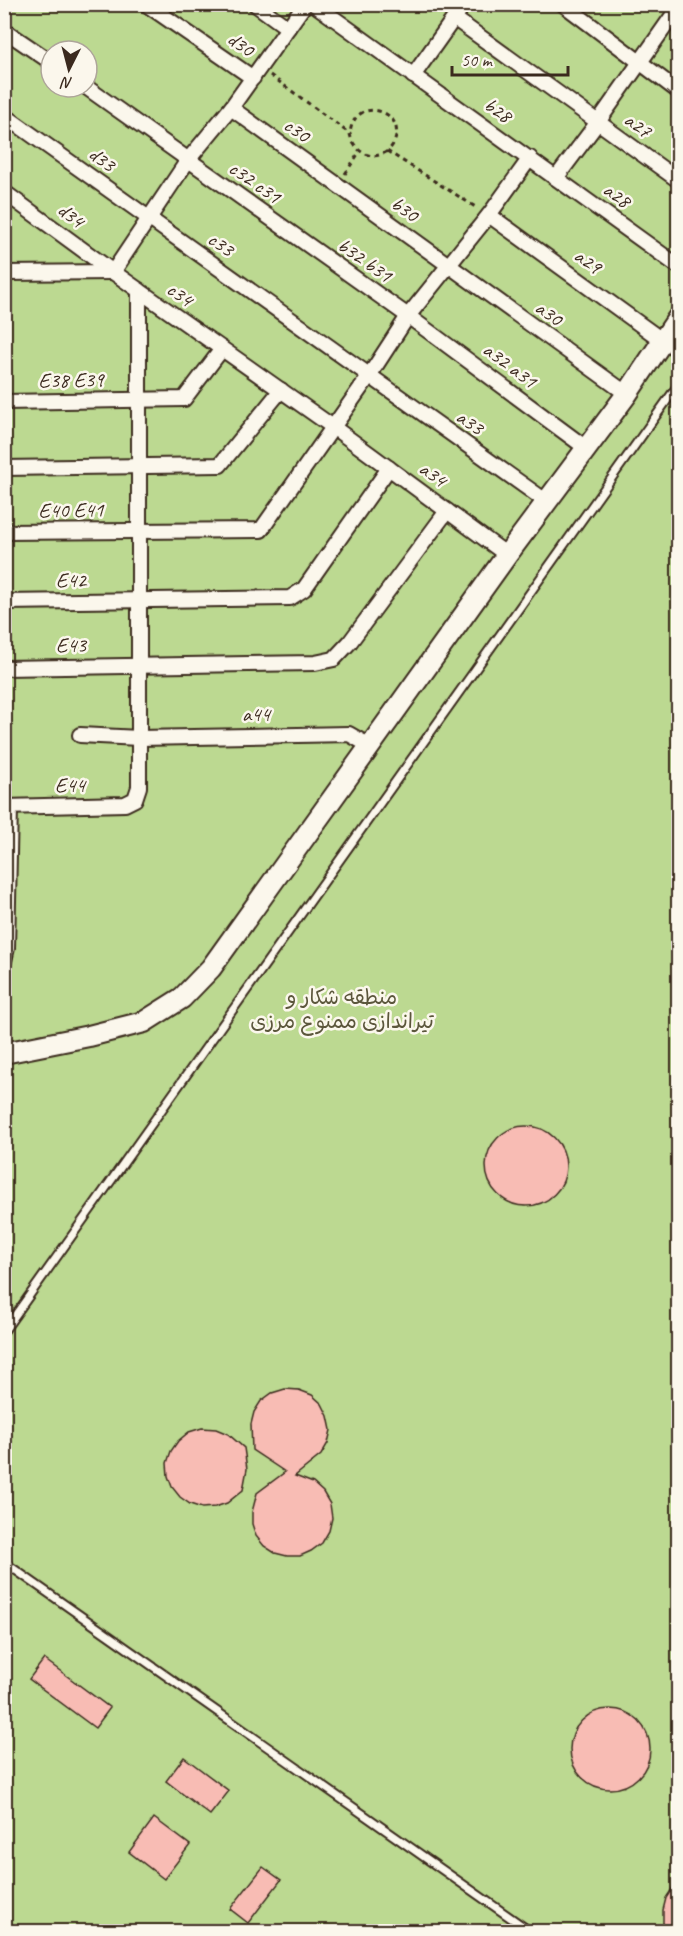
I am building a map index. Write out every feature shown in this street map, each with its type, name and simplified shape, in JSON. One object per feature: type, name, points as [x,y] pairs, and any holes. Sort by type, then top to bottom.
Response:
[{"type":"main road","points":[[4,1053],[144,1022],[182,998],[211,968],[507,555],[627,394],[678,318]]},
{"type":"street","name":"d30","points":[[146,4],[256,73]]},
{"type":"street","points":[[255,4],[288,28]]},
{"type":"street","points":[[4,273],[113,272],[188,160],[231,108],[305,4]]},
{"type":"street","name":"b28","points":[[314,4],[530,158]]},
{"type":"street","points":[[413,76],[464,4]]},
{"type":"street","points":[[563,4],[678,91]]},
{"type":"street","points":[[556,178],[641,63],[678,8]]},
{"type":"street","name":"a27","points":[[454,18],[678,180]]},
{"type":"street","points":[[4,30],[39,54]]},
{"type":"street","name":"c32 c31","points":[[99,96],[298,238]]},
{"type":"street","name":"c30","points":[[231,108],[338,186]]},
{"type":"street","name":"d33","points":[[4,115],[148,218]]},
{"type":"street","points":[[333,427],[408,316],[489,215],[530,158]]},
{"type":"street","name":"a28","points":[[530,158],[678,266]]},
{"type":"street","name":"b30","points":[[338,186],[447,266]]},
{"type":"street","name":"d34","points":[[4,192],[113,272]]},
{"type":"street","name":"a29","points":[[489,215],[663,341]]},
{"type":"street","name":"c33","points":[[148,218],[369,376]]},
{"type":"street","name":"b32 b31","points":[[298,238],[408,316]]},
{"type":"street","name":"a30","points":[[447,266],[627,394]]},
{"type":"street","name":"c34","points":[[113,272],[281,390]]},
{"type":"street","points":[[139,290],[139,738]]},
{"type":"street","name":"a32 a31","points":[[408,316],[586,448]]},
{"type":"street","name":"E38 E39","points":[[4,402],[184,399],[222,349]]},
{"type":"street","name":"a33","points":[[369,376],[547,502]]},
{"type":"street","points":[[4,468],[220,465],[281,390]]},
{"type":"street","name":"a34","points":[[281,390],[507,555]]},
{"type":"street","name":"E40 E41","points":[[4,532],[261,530],[333,427]]},
{"type":"street","name":"E42","points":[[4,602],[290,598],[304,589],[388,468]]},
{"type":"street","name":"E43","points":[[4,668],[139,664],[315,663],[334,659],[350,642],[447,511]]},
{"type":"street","name":"a44","points":[[80,735],[139,738],[349,734],[370,746]]},
{"type":"street","name":"E44","points":[[7,807],[124,804],[135,800],[139,787],[139,738]]},
{"type":"street","points":[[5,952],[7,807]]},
{"type":"lane","points":[[4,1331],[678,385]]},
{"type":"lane","points":[[4,1562],[531,1932]]},
{"type":"path","points":[[256,73],[350,134]]},
{"type":"path","points":[[375,110],[389,116],[396,130],[396,138],[387,151],[371,156],[360,151],[352,141],[351,126],[360,114],[375,110]]},
{"type":"path","points":[[338,186],[360,151]]},
{"type":"path","points":[[387,151],[489,215]]},
{"type":"green space","name":"منطقه شکار و تیراندازی ممنوع مرزی","points":[[5,5],[678,5],[678,1931],[5,1931]]},
{"type":"building","points":[[526,1126],[541,1129],[554,1138],[563,1151],[566,1166],[563,1181],[554,1194],[541,1203],[526,1206],[511,1203],[498,1194],[489,1181],[486,1166],[489,1151],[498,1138],[511,1129]]},
{"type":"building","points":[[285,1389],[299,1390],[312,1395],[322,1404],[331,1430],[328,1443],[321,1455],[295,1476],[313,1483],[323,1492],[330,1504],[332,1518],[329,1531],[322,1543],[300,1556],[275,1553],[264,1546],[256,1536],[252,1524],[252,1512],[257,1493],[285,1472],[252,1450],[251,1424],[254,1412],[261,1401],[272,1393]]},
{"type":"building","points":[[202,1428],[216,1429],[228,1434],[244,1448],[247,1469],[243,1490],[227,1503],[215,1507],[202,1508],[190,1504],[172,1487],[168,1476],[167,1463],[178,1441],[189,1432]]},
{"type":"building","points":[[44,1659],[110,1708],[95,1728],[29,1679]]},
{"type":"building","points":[[610,1709],[625,1712],[638,1721],[647,1734],[650,1749],[647,1764],[638,1777],[625,1786],[610,1789],[595,1786],[582,1777],[573,1764],[570,1749],[573,1734],[582,1721],[595,1712]]},
{"type":"building","points":[[184,1757],[229,1791],[210,1815],[166,1781]]},
{"type":"building","points":[[154,1818],[190,1845],[164,1879],[129,1852]]},
{"type":"building","points":[[263,1867],[281,1880],[248,1923],[230,1909]]},
{"type":"building","points":[[678,1880],[678,1932],[666,1932],[663,1910],[666,1898]]}]
